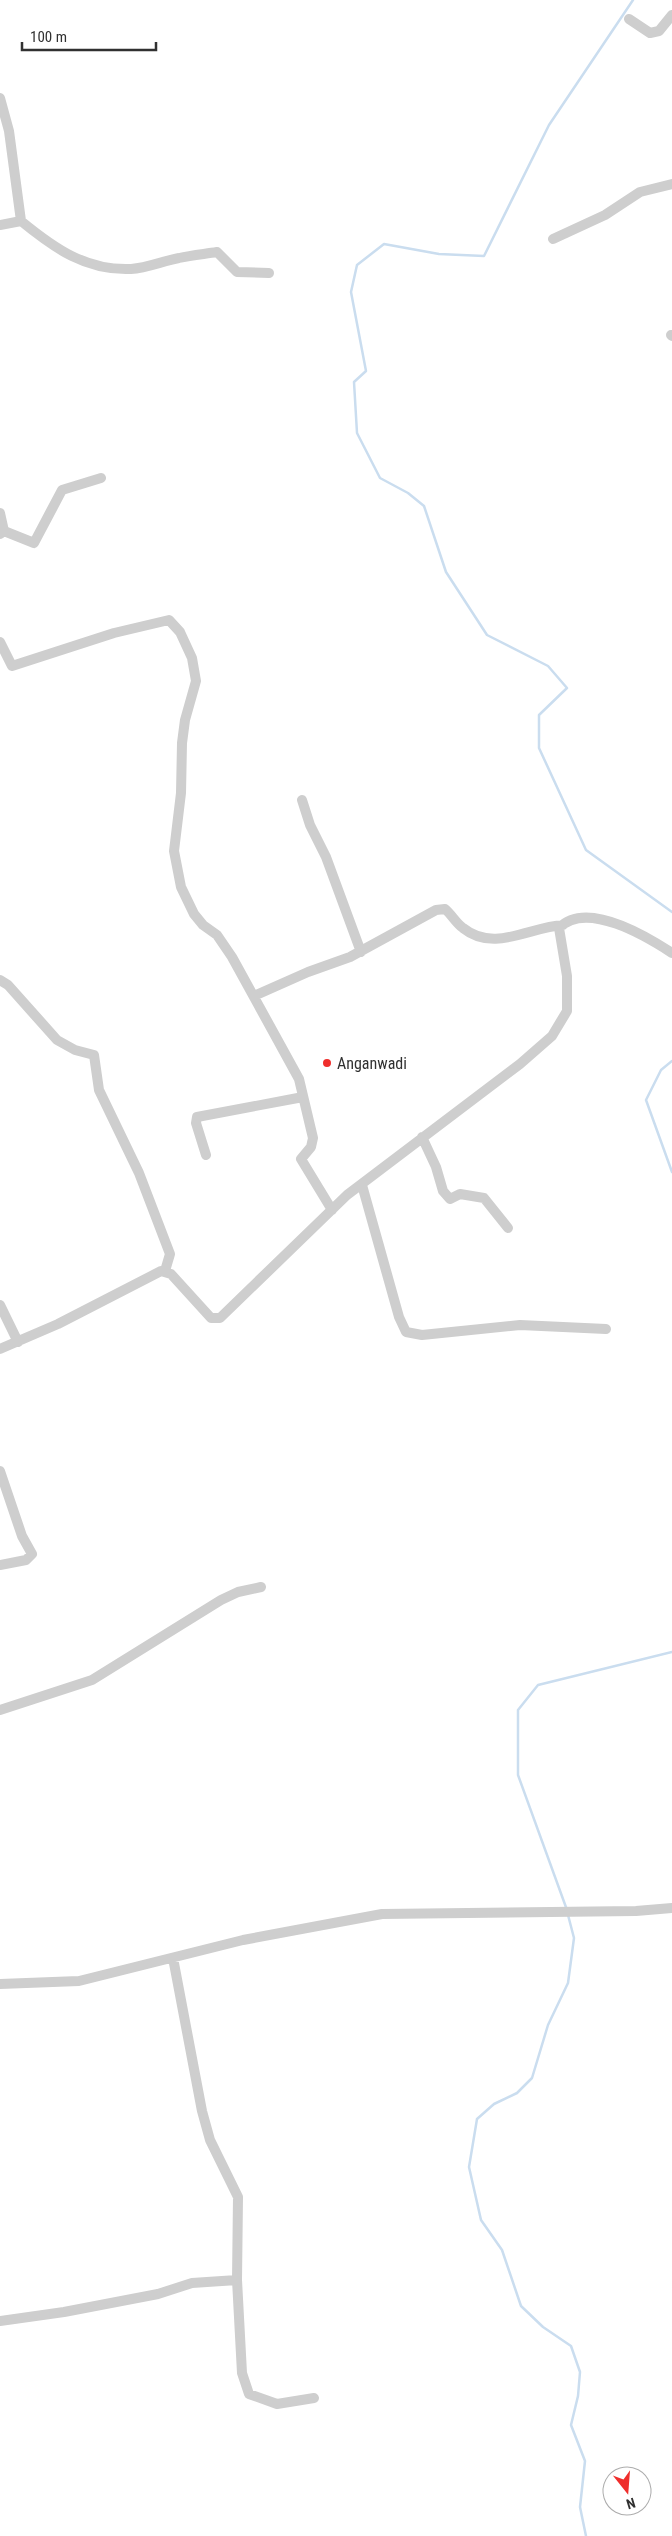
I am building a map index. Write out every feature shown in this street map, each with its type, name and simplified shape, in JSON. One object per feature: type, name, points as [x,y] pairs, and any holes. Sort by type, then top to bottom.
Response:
[{"type":"street","points":[[628,19],[650,33],[659,31],[672,15]]},
{"type":"street","points":[[0,98],[9,131],[21,221],[57,249],[79,261],[102,268],[132,269],[180,257],[217,252],[237,272],[269,273]]},
{"type":"street","points":[[554,239],[605,215],[640,192],[672,184]]},
{"type":"street","points":[[0,225],[21,221]]},
{"type":"street","points":[[0,513],[2,532],[34,543],[62,490],[101,478]]},
{"type":"street","points":[[0,642],[12,666],[114,633],[168,620],[180,632],[192,658],[196,681],[185,720],[182,743],[181,792],[174,851],[181,888],[194,914],[203,925],[217,935],[254,996],[299,1079],[313,1138],[311,1147],[301,1159],[332,1210]]},
{"type":"street","points":[[302,800],[310,825],[326,857],[361,952]]},
{"type":"street","points":[[254,996],[361,952],[436,910],[445,909],[462,928],[489,940],[563,925]]},
{"type":"street","points":[[0,1350],[159,1271],[171,1274],[211,1318],[220,1318],[332,1210],[422,1137],[520,1064],[552,1036],[567,1011],[567,976],[560,942],[560,928],[563,925],[573,918],[593,918],[644,934],[672,953]]},
{"type":"street","points":[[0,980],[8,985],[57,1040],[75,1050],[94,1055],[99,1090],[139,1173],[170,1254],[165,1271]]},
{"type":"street","points":[[206,1155],[196,1124],[197,1117],[303,1097]]},
{"type":"street","points":[[422,1137],[436,1167],[443,1192],[450,1199],[460,1194],[484,1198],[508,1228]]},
{"type":"street","points":[[362,1185],[399,1316],[406,1332],[422,1335],[520,1325],[606,1329]]},
{"type":"street","points":[[0,1305],[18,1342]]},
{"type":"street","points":[[0,1471],[22,1536],[32,1554],[26,1560],[0,1565]]},
{"type":"street","points":[[0,1710],[92,1680],[125,1662],[221,1600],[238,1592],[261,1587]]},
{"type":"street","points":[[0,1984],[79,1981],[243,1940],[382,1914],[636,1911],[672,1908]]},
{"type":"street","points":[[173,1958],[202,2111],[210,2140],[238,2197],[237,2280],[242,2373],[249,2394],[277,2404],[314,2398]]},
{"type":"street","points":[[0,2321],[64,2312],[158,2294],[192,2284],[237,2280]]},
{"type":"waterway","points":[[633,0],[549,125],[484,256],[439,254],[384,244],[357,265],[351,292],[366,371],[354,382],[357,433],[380,478],[408,493],[424,506],[446,572],[487,635],[548,666],[567,688],[539,715],[539,748],[586,850],[672,912]]},
{"type":"waterway","points":[[672,1061],[661,1070],[646,1100],[672,1172]]},
{"type":"waterway","points":[[567,1910],[518,1775],[518,1710],[538,1685],[672,1652]]},
{"type":"waterway","points":[[568,1915],[574,1938],[568,1983],[548,2025],[532,2078],[517,2093],[494,2104],[477,2119],[469,2167],[481,2220],[502,2250],[521,2306],[543,2327],[571,2346],[580,2372],[578,2396],[571,2425],[585,2461],[580,2507],[586,2536]]},
{"type":"place","name":"Anganwadi","points":[[327,1063]]}]
